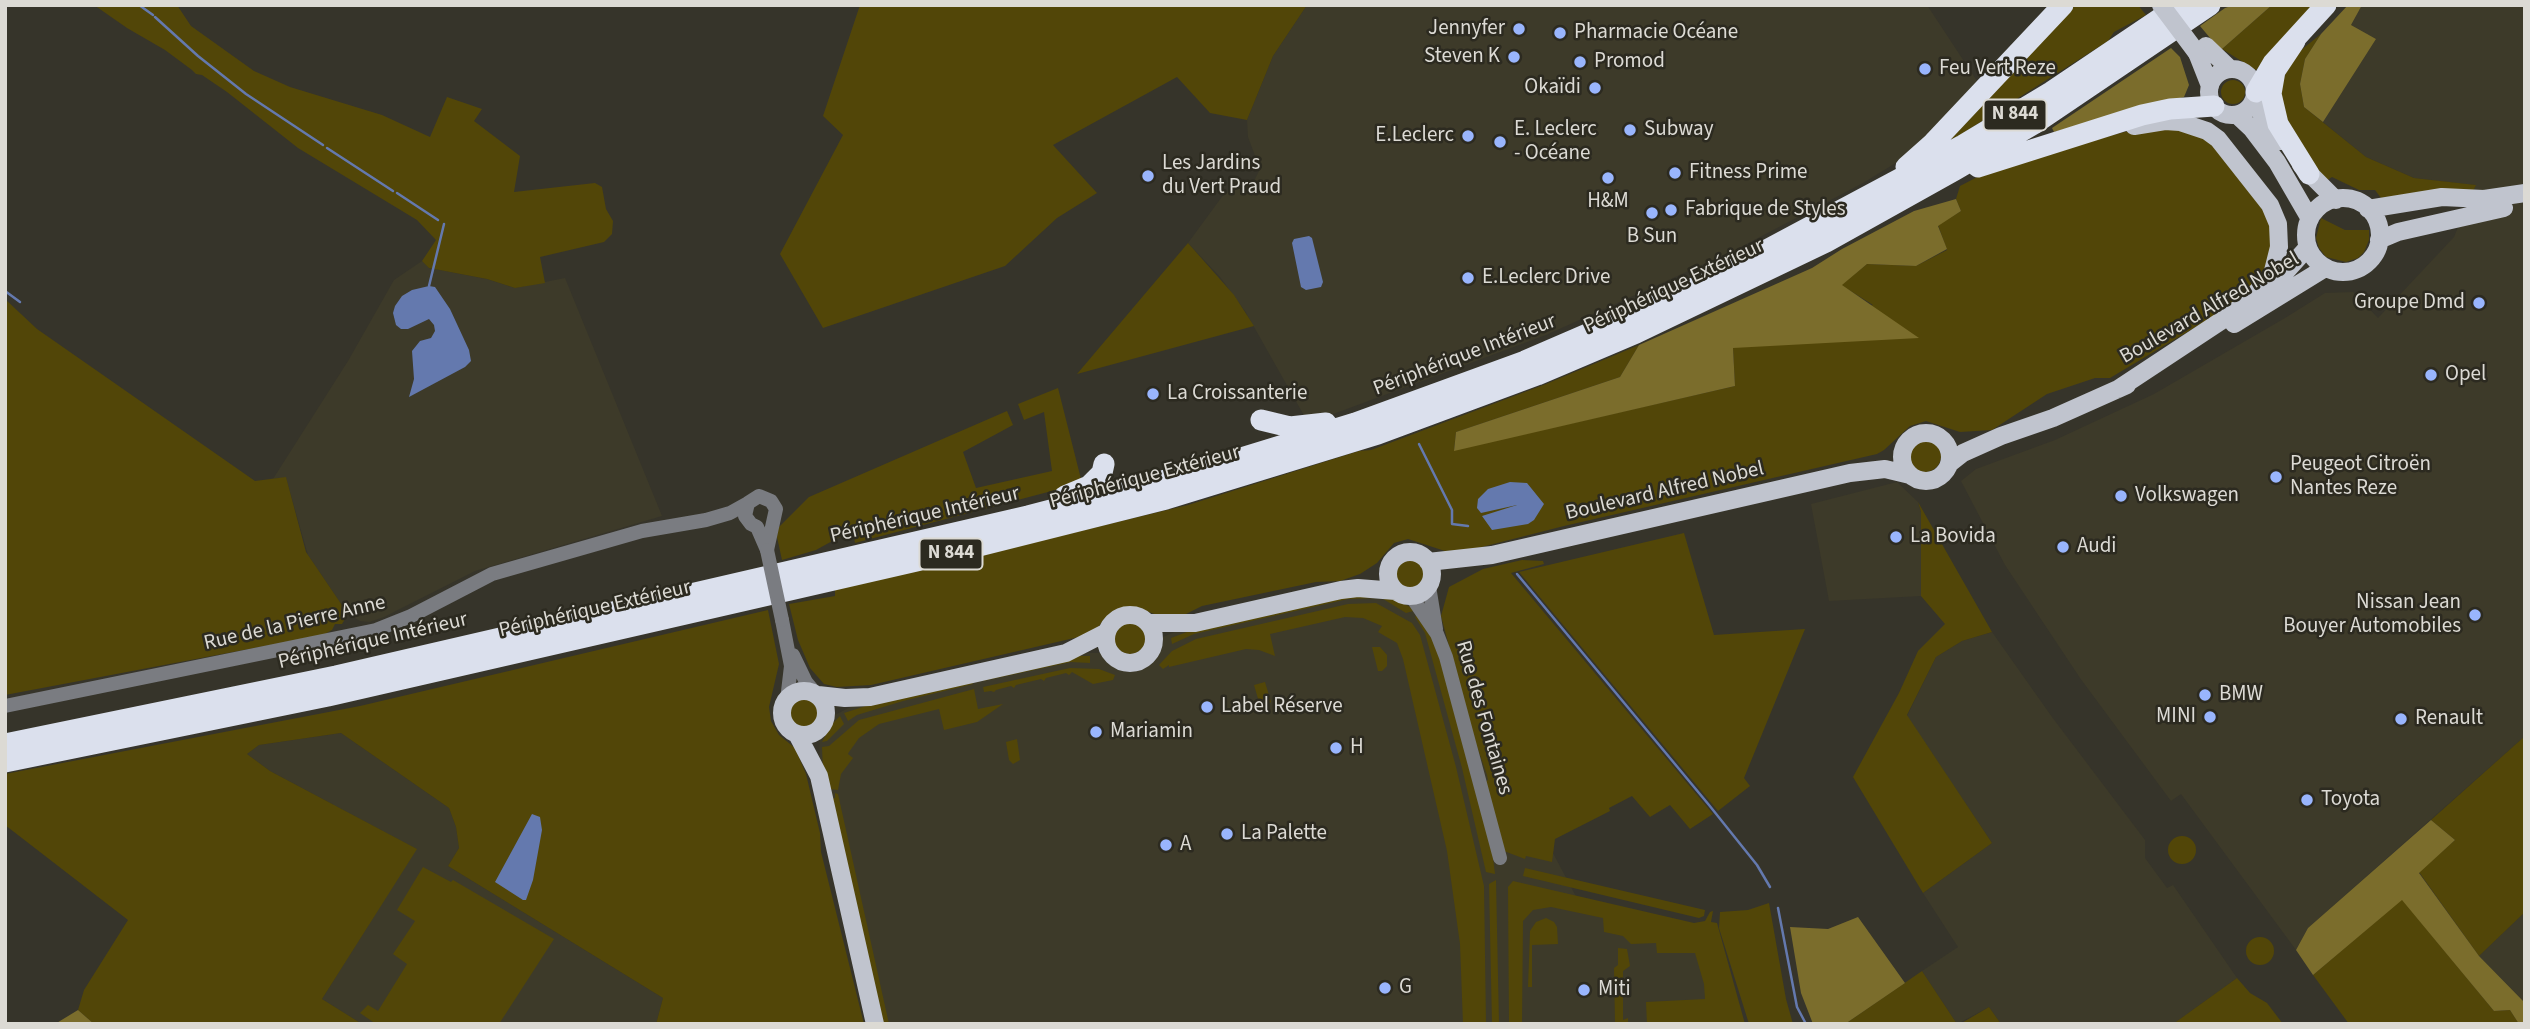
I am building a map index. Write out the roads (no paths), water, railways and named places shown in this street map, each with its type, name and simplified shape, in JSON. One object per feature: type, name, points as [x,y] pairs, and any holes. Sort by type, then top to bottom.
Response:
[{"type":"highway","points":[[1842,211],[1854,198],[1918,158],[2063,5]]},
{"type":"highway","name":"Périphérique Intérieur","points":[[5,744],[323,679],[1013,520],[1213,468],[1398,408],[1525,361],[1701,285],[1921,170],[2012,116],[2180,5]]},
{"type":"highway","name":"Périphérique Extérieur","points":[[5,762],[317,699],[893,567],[1078,522],[1237,479],[1414,421],[1537,375],[1636,333],[1826,242],[1955,170],[2077,96],[2210,5]]},
{"type":"highway","points":[[2254,97],[2273,63],[2326,5]]},
{"type":"highway","points":[[2295,41],[2275,71],[2272,107],[2278,124],[2309,174]]},
{"type":"highway","points":[[1955,170],[1968,171],[2021,152],[2152,113],[2181,108],[2212,96]]},
{"type":"highway","points":[[1261,420],[1290,427],[1318,425],[1382,405],[1398,408]]},
{"type":"highway","points":[[1013,520],[1040,505],[1089,486],[1102,473],[1104,464]]},
{"type":"main road","points":[[2161,5],[2202,50],[2230,69]]},
{"type":"main road","points":[[2174,5],[2202,50],[2212,96],[2225,114],[2237,115],[2248,110],[2254,97]]},
{"type":"main road","points":[[2212,96],[2217,75],[2230,69],[2248,75],[2252,80],[2254,97],[2266,122],[2309,174],[2336,200]]},
{"type":"main road","points":[[2237,115],[2252,129],[2277,162],[2310,219]]},
{"type":"main road","points":[[2087,134],[2165,121],[2192,125],[2207,131],[2229,152],[2263,195],[2278,224],[2279,247],[2276,262],[2272,275],[2263,287],[2234,313],[2118,389]]},
{"type":"main road","points":[[2368,209],[2442,197],[2484,199],[2525,193]]},
{"type":"main road","points":[[2336,200],[2353,200],[2368,209],[2376,221],[2379,240],[2374,255],[2361,267],[2343,272],[2325,268],[2312,255],[2306,234],[2310,219],[2322,205],[2336,200]]},
{"type":"main road","points":[[2379,240],[2398,232],[2457,220],[2483,211],[2525,204]]},
{"type":"main road","name":"Boulevard Alfred Nobel","points":[[2156,364],[2205,337],[2256,301],[2308,247]]},
{"type":"main road","name":"Boulevard Alfred Nobel","points":[[1949,464],[1963,453],[2053,418],[2180,358],[2325,268]]},
{"type":"main road","points":[[1850,473],[1904,448],[1908,442],[1922,434],[1936,435],[1945,443],[1950,457],[1949,464],[1935,479],[1922,480],[1910,475],[1903,463],[1904,448]]},
{"type":"main road","name":"Boulevard Alfred Nobel","points":[[1945,443],[2001,436]]},
{"type":"main road","name":"Boulevard Alfred Nobel","points":[[1428,562],[1492,555],[1850,473],[1885,469],[1910,475]]},
{"type":"main road","points":[[1404,594],[1389,578],[1390,567],[1396,557],[1405,553],[1420,554],[1428,562],[1432,573],[1430,584]]},
{"type":"main road","points":[[1154,641],[1195,623],[1341,590],[1358,588],[1404,594],[1423,592],[1430,584],[1462,566],[1492,555]]},
{"type":"main road","points":[[1341,590],[1390,567]]},
{"type":"main road","points":[[1127,615],[1139,616],[1148,623],[1153,631],[1154,641],[1147,656],[1135,662],[1122,661],[1111,653],[1107,632],[1113,622],[1127,615]]},
{"type":"main road","points":[[1148,623],[1195,623]]},
{"type":"main road","points":[[1066,653],[1107,632]]},
{"type":"main road","points":[[875,1024],[819,776],[797,734],[789,729],[783,719],[787,700],[799,691],[845,698],[870,697],[1066,653],[1111,653]]},
{"type":"main road","points":[[817,694],[825,704],[819,776]]},
{"type":"main road","points":[[797,734],[810,734],[870,697]]},
{"type":"street","points":[[760,525],[776,513],[771,500],[759,496],[748,503],[745,516],[760,525],[767,550],[791,666],[787,700]]},
{"type":"street","name":"Rue de la Pierre Anne","points":[[5,706],[376,630],[403,620],[492,575],[642,531],[706,520],[730,513],[748,503]]},
{"type":"street","name":"Rue de la Pierre Anne","points":[[706,520],[760,525]]},
{"type":"street","points":[[1430,584],[1437,634]]},
{"type":"street","name":"Rue des Fontaines","points":[[1404,594],[1437,634],[1446,657],[1500,858]]},
{"type":"street","points":[[788,644],[806,682],[817,694]]},
{"type":"water","points":[[1309,236],[1312,238],[1323,282],[1321,287],[1306,290],[1301,287],[1292,243],[1294,239]]},
{"type":"water","points":[[435,287],[450,309],[469,350],[471,361],[465,367],[409,397],[414,379],[412,351],[420,341],[431,338],[435,331],[434,325],[429,319],[408,329],[401,329],[396,325],[393,313],[402,296],[412,290]]},
{"type":"water","points":[[1510,482],[1527,483],[1544,504],[1534,520],[1528,524],[1492,530],[1482,516],[1517,505],[1481,513],[1477,508],[1478,499],[1488,489]]},
{"type":"water","points":[[532,814],[540,817],[542,830],[533,880],[526,900],[523,900],[495,882]]},
{"type":"waterway","points":[[139,5],[153,15]]},
{"type":"waterway","points":[[155,17],[246,94],[323,145]]},
{"type":"waterway","points":[[327,148],[393,191]]},
{"type":"waterway","points":[[397,193],[438,220]]},
{"type":"waterway","points":[[429,286],[444,224]]},
{"type":"waterway","points":[[5,291],[20,302]]},
{"type":"waterway","points":[[1419,444],[1452,510],[1452,524],[1468,526]]},
{"type":"waterway","points":[[1517,574],[1709,805],[1757,865],[1770,887]]},
{"type":"waterway","points":[[1778,908],[1797,1007],[1806,1024]]},
{"type":"place","name":"Jennyfer","points":[[1519,29]]},
{"type":"place","name":"Pharmacie Océane","points":[[1560,33]]},
{"type":"place","name":"Steven K","points":[[1514,57]]},
{"type":"place","name":"Promod","points":[[1580,62]]},
{"type":"place","name":"Feu Vert Reze","points":[[1925,69]]},
{"type":"place","name":"Okaïdi","points":[[1595,88]]},
{"type":"place","name":"Subway","points":[[1630,130]]},
{"type":"place","name":"E.Leclerc","points":[[1468,136]]},
{"type":"place","name":"E. Leclerc - Océane","points":[[1500,142]]},
{"type":"place","name":"Fitness Prime","points":[[1675,173]]},
{"type":"place","name":"Les Jardins du Vert Praud","points":[[1148,176]]},
{"type":"place","name":"H&M","points":[[1608,178]]},
{"type":"place","name":"Fabrique de Styles","points":[[1671,210]]},
{"type":"place","name":"B Sun","points":[[1652,213]]},
{"type":"place","name":"E.Leclerc Drive","points":[[1468,278]]},
{"type":"place","name":"Groupe Dmd","points":[[2479,303]]},
{"type":"place","name":"Opel","points":[[2431,375]]},
{"type":"place","name":"La Croissanterie","points":[[1153,394]]},
{"type":"place","name":"Peugeot Citroën Nantes Reze","points":[[2276,477]]},
{"type":"place","name":"Volkswagen","points":[[2121,496]]},
{"type":"place","name":"La Bovida","points":[[1896,537]]},
{"type":"place","name":"Audi","points":[[2063,547]]},
{"type":"place","name":"Nissan Jean Bouyer Automobiles","points":[[2475,615]]},
{"type":"place","name":"BMW","points":[[2205,695]]},
{"type":"place","name":"Label Réserve","points":[[1207,707]]},
{"type":"place","name":"MINI","points":[[2210,717]]},
{"type":"place","name":"Renault","points":[[2401,719]]},
{"type":"place","name":"Mariamin","points":[[1096,732]]},
{"type":"place","name":"H","points":[[1336,748]]},
{"type":"place","name":"Toyota","points":[[2307,800]]},
{"type":"place","name":"La Palette","points":[[1227,834]]},
{"type":"place","name":"A","points":[[1166,845]]},
{"type":"place","name":"G","points":[[1385,988]]},
{"type":"place","name":"Miti","points":[[1584,990]]}]
